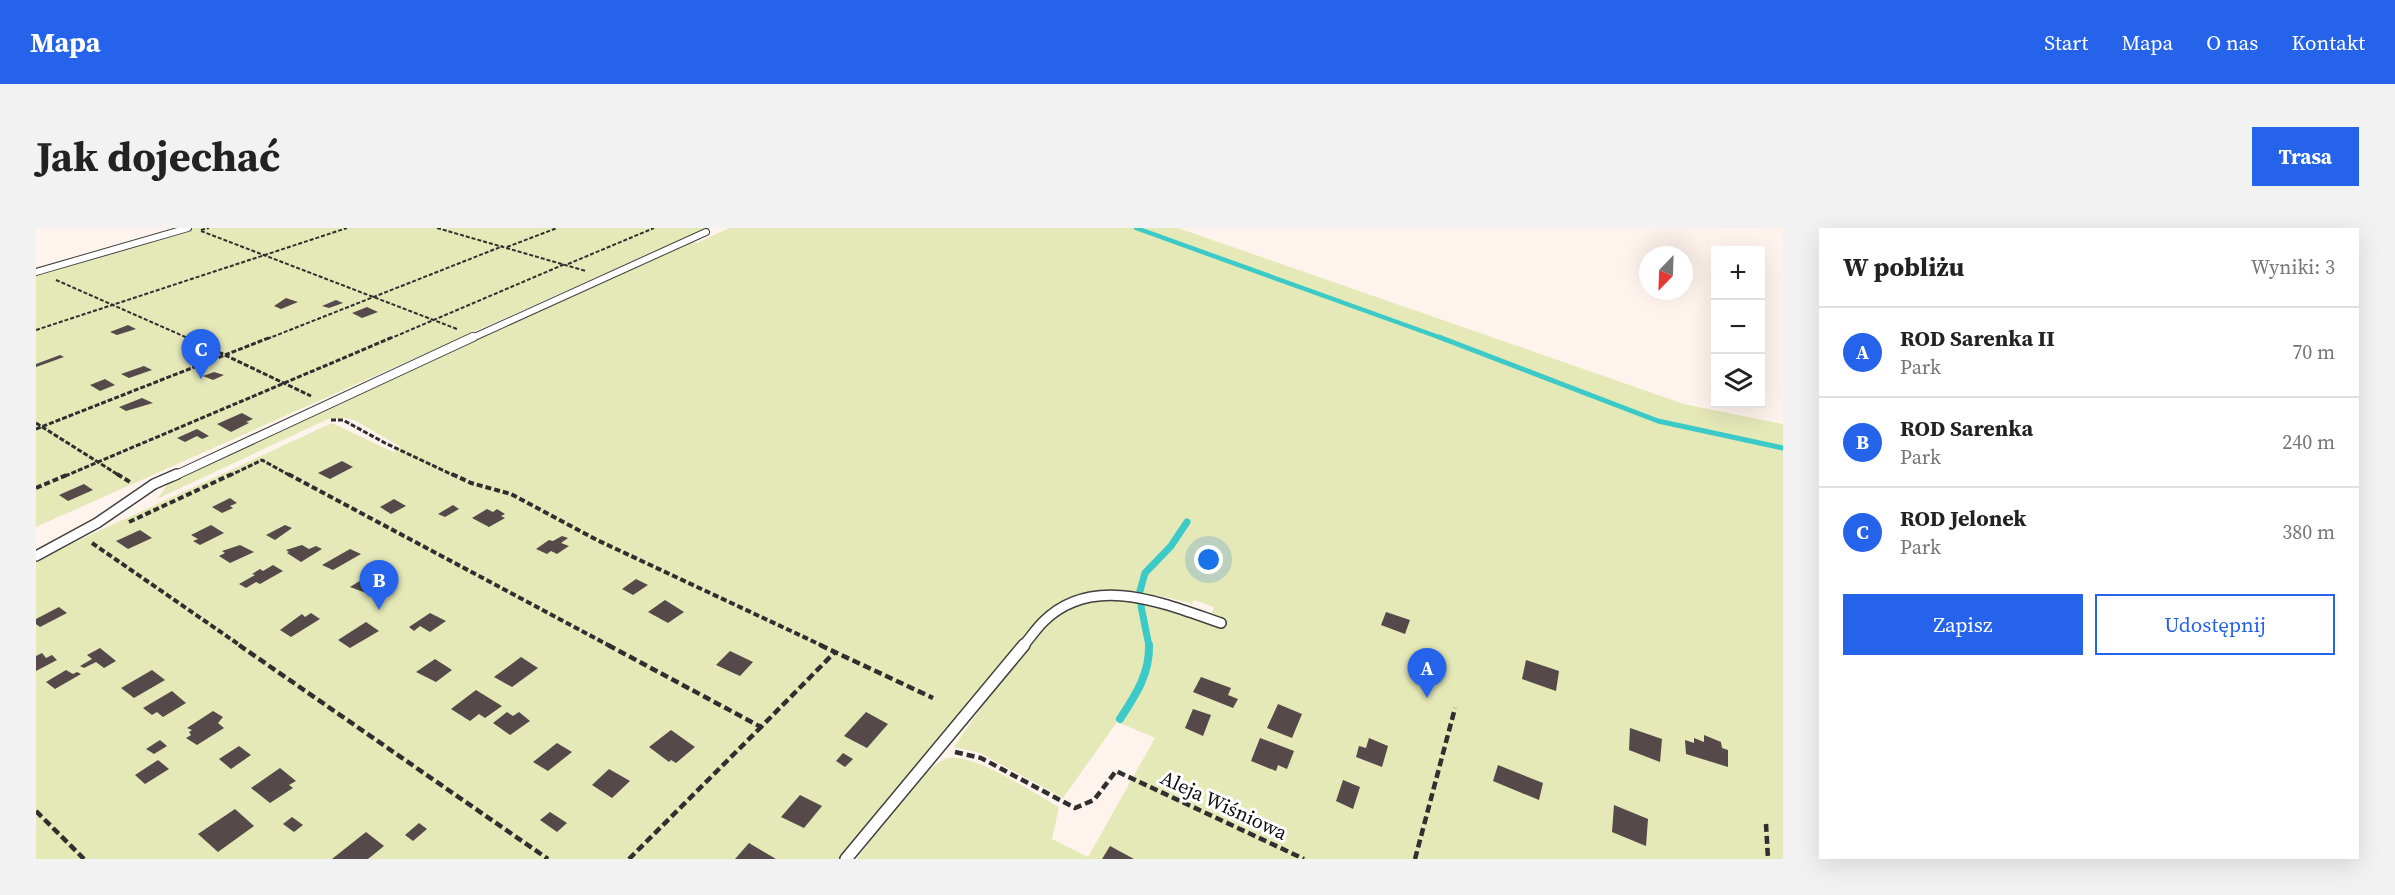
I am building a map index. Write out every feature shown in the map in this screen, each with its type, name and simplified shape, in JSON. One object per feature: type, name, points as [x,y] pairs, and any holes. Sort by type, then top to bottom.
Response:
[{"type":"lane","points":[[36,272],[188,228]]},
{"type":"lane","points":[[36,556],[97,523],[154,484],[706,232]]},
{"type":"lane","points":[[846,859],[1044,621],[1062,607],[1078,600],[1109,595],[1160,603],[1221,623]]},
{"type":"path","points":[[36,330],[347,228]]},
{"type":"path","points":[[437,228],[588,271]]},
{"type":"path","points":[[36,429],[557,228]]},
{"type":"path","points":[[36,488],[287,383],[430,320],[654,228]]},
{"type":"path","points":[[199,231],[466,333]]},
{"type":"path","points":[[46,276],[114,304],[317,399]]},
{"type":"path","points":[[321,423],[343,420],[385,443],[471,483],[511,494],[597,540],[933,698]]},
{"type":"path","points":[[36,423],[130,482]]},
{"type":"path","points":[[121,526],[262,460],[761,727]]},
{"type":"path","points":[[100,536],[89,541],[548,859]]},
{"type":"path","points":[[629,859],[835,652]]},
{"type":"path","points":[[1415,859],[1455,708]]},
{"type":"path","name":"Aleja Wiśniowa","points":[[933,754],[955,752],[981,758],[1075,808],[1085,807],[1099,796],[1116,771],[1304,859]]},
{"type":"path","points":[[36,811],[84,859]]},
{"type":"path","points":[[1766,824],[1768,859]]},
{"type":"green space","points":[[193,228],[707,228],[36,527],[36,274]]},
{"type":"green space","points":[[729,228],[1178,228],[1684,404],[1783,424],[1783,859],[857,859],[915,785],[928,771],[950,758],[975,762],[990,768],[1059,807],[1052,839],[1088,857],[1155,738],[1117,722],[1063,798],[980,753],[954,747],[1024,651],[1040,633],[1071,609],[1084,604],[1125,601],[1191,617],[1223,619],[1211,615],[1214,607],[1194,600],[1192,604],[1152,595],[1104,591],[1079,594],[1045,613],[839,859],[36,859],[36,560],[332,423],[393,452],[401,447],[354,420],[328,419],[157,499],[171,480],[688,240],[697,243]]},
{"type":"building","points":[[286,298],[298,302],[281,309],[274,306]]},
{"type":"building","points":[[336,300],[343,303],[329,308],[322,306]]},
{"type":"building","points":[[367,307],[378,312],[362,318],[352,313]]},
{"type":"building","points":[[128,325],[136,329],[117,335],[110,332]]},
{"type":"building","points":[[60,355],[64,357],[36,367],[36,364]]},
{"type":"building","points":[[144,366],[152,370],[129,378],[121,374]]},
{"type":"building","points":[[214,372],[224,375],[213,380],[203,376]]},
{"type":"building","points":[[105,379],[115,385],[100,391],[90,385]]},
{"type":"building","points":[[142,398],[153,403],[126,411],[119,407]]},
{"type":"building","points":[[242,413],[253,419],[231,432],[217,424]]},
{"type":"building","points":[[197,429],[209,436],[202,439],[197,436],[185,442],[177,438]]},
{"type":"building","points":[[342,461],[353,467],[330,479],[318,473]]},
{"type":"building","points":[[84,484],[93,490],[68,501],[59,495]]},
{"type":"building","points":[[230,498],[237,503],[230,506],[233,508],[222,513],[212,507]]},
{"type":"building","points":[[394,499],[406,506],[391,514],[380,507]]},
{"type":"building","points":[[453,505],[459,509],[445,517],[438,514]]},
{"type":"building","points":[[487,509],[493,512],[497,509],[505,514],[501,516],[505,518],[489,527],[472,518]]},
{"type":"building","points":[[211,525],[224,533],[200,545],[193,541],[198,539],[191,535]]},
{"type":"building","points":[[285,525],[292,528],[275,540],[266,535]]},
{"type":"building","points":[[140,530],[152,538],[128,549],[116,541]]},
{"type":"building","points":[[562,536],[568,538],[561,543],[569,546],[557,554],[551,551],[547,554],[536,549],[549,540],[553,541]]},
{"type":"building","points":[[240,545],[254,552],[230,563],[219,556],[225,553],[222,551]]},
{"type":"building","points":[[302,545],[309,549],[316,546],[322,549],[301,562],[287,553],[289,552],[286,550]]},
{"type":"building","points":[[350,549],[361,554],[333,570],[322,565]]},
{"type":"building","points":[[273,565],[283,571],[260,584],[256,582],[246,588],[239,584],[255,575],[252,574],[260,569],[263,571]]},
{"type":"building","points":[[371,574],[392,585],[374,596],[350,587]]},
{"type":"building","points":[[636,579],[648,585],[633,595],[622,589]]},
{"type":"building","points":[[665,600],[684,612],[668,623],[648,612]]},
{"type":"building","points":[[59,607],[67,613],[40,627],[36,624],[36,619]]},
{"type":"building","points":[[1386,612],[1410,620],[1405,634],[1381,625]]},
{"type":"building","points":[[311,613],[320,619],[291,637],[280,630],[302,614],[305,617]]},
{"type":"building","points":[[430,613],[446,621],[430,632],[420,626],[414,631],[409,627]]},
{"type":"building","points":[[366,622],[379,631],[350,648],[338,640]]},
{"type":"building","points":[[100,648],[116,661],[104,668],[96,662],[84,668],[80,666],[92,659],[87,655]]},
{"type":"building","points":[[730,651],[753,662],[740,676],[716,665]]},
{"type":"building","points":[[42,653],[46,658],[52,655],[57,660],[36,671],[36,656]]},
{"type":"building","points":[[521,657],[538,668],[512,687],[494,677]]},
{"type":"building","points":[[435,659],[452,670],[436,682],[416,672]]},
{"type":"building","points":[[1526,660],[1559,671],[1556,691],[1522,679]]},
{"type":"building","points":[[66,670],[73,674],[77,672],[81,674],[55,689],[46,682]]},
{"type":"building","points":[[152,670],[165,680],[134,698],[121,688]]},
{"type":"building","points":[[1201,677],[1231,688],[1228,695],[1238,699],[1233,708],[1193,692]]},
{"type":"building","points":[[476,690],[502,706],[485,718],[479,714],[470,721],[451,709]]},
{"type":"building","points":[[172,691],[186,703],[163,717],[157,712],[152,715],[143,708]]},
{"type":"building","points":[[1278,704],[1302,714],[1292,738],[1267,728]]},
{"type":"building","points":[[1193,709],[1211,715],[1203,736],[1185,728]]},
{"type":"building","points":[[213,711],[223,717],[218,723],[224,728],[197,745],[186,738],[191,735],[189,732],[192,730],[187,728]]},
{"type":"building","points":[[507,712],[513,716],[519,712],[530,721],[510,735],[493,723]]},
{"type":"building","points":[[866,712],[888,724],[867,748],[844,736]]},
{"type":"building","points":[[1630,728],[1662,739],[1660,762],[1629,750]]},
{"type":"building","points":[[671,730],[695,747],[676,763],[671,760],[669,762],[649,747]]},
{"type":"building","points":[[1704,735],[1721,742],[1722,748],[1728,750],[1728,767],[1686,754],[1685,740],[1694,743],[1694,738],[1704,742]]},
{"type":"building","points":[[1260,738],[1294,751],[1287,769],[1278,765],[1276,771],[1251,761]]},
{"type":"building","points":[[1369,738],[1388,746],[1382,767],[1356,757],[1359,746],[1366,748]]},
{"type":"building","points":[[160,740],[167,746],[154,754],[146,749]]},
{"type":"building","points":[[557,743],[572,752],[548,771],[533,762]]},
{"type":"building","points":[[239,746],[251,755],[231,769],[219,759]]},
{"type":"building","points":[[843,753],[853,759],[845,767],[836,761]]},
{"type":"building","points":[[158,760],[169,769],[145,784],[135,775]]},
{"type":"building","points":[[1498,765],[1543,783],[1539,800],[1493,781]]},
{"type":"building","points":[[280,768],[296,781],[289,785],[293,788],[270,803],[251,788]]},
{"type":"building","points":[[609,769],[630,781],[612,798],[592,785]]},
{"type":"building","points":[[1343,780],[1360,787],[1353,809],[1336,801]]},
{"type":"building","points":[[800,795],[822,806],[804,828],[781,817]]},
{"type":"building","points":[[1614,805],[1648,819],[1646,846],[1612,832]]},
{"type":"building","points":[[235,809],[254,826],[218,852],[198,834]]},
{"type":"building","points":[[550,812],[567,823],[557,832],[540,820]]},
{"type":"building","points":[[292,817],[303,825],[294,832],[283,824]]},
{"type":"building","points":[[419,823],[427,829],[413,841],[405,835]]},
{"type":"building","points":[[366,832],[384,846],[368,859],[332,859]]},
{"type":"building","points":[[749,843],[776,859],[735,859]]},
{"type":"building","points":[[1110,846],[1134,859],[1102,859]]},
{"type":"waterway","points":[[1136,228],[1444,339]]},
{"type":"waterway","points":[[1439,337],[1658,421],[1783,448]]},
{"type":"waterway","points":[[1140,591],[1145,573],[1171,546],[1187,522]]},
{"type":"waterway","points":[[1141,606],[1149,646]]},
{"type":"waterway","points":[[1120,719],[1144,675],[1149,646]]},
{"type":"place","name":"ROD Jelonek","points":[[201,379]]},
{"type":"place","name":"ROD Sarenka","points":[[379,610]]},
{"type":"place","name":"ROD Sarenka II","points":[[1427,698]]}]
